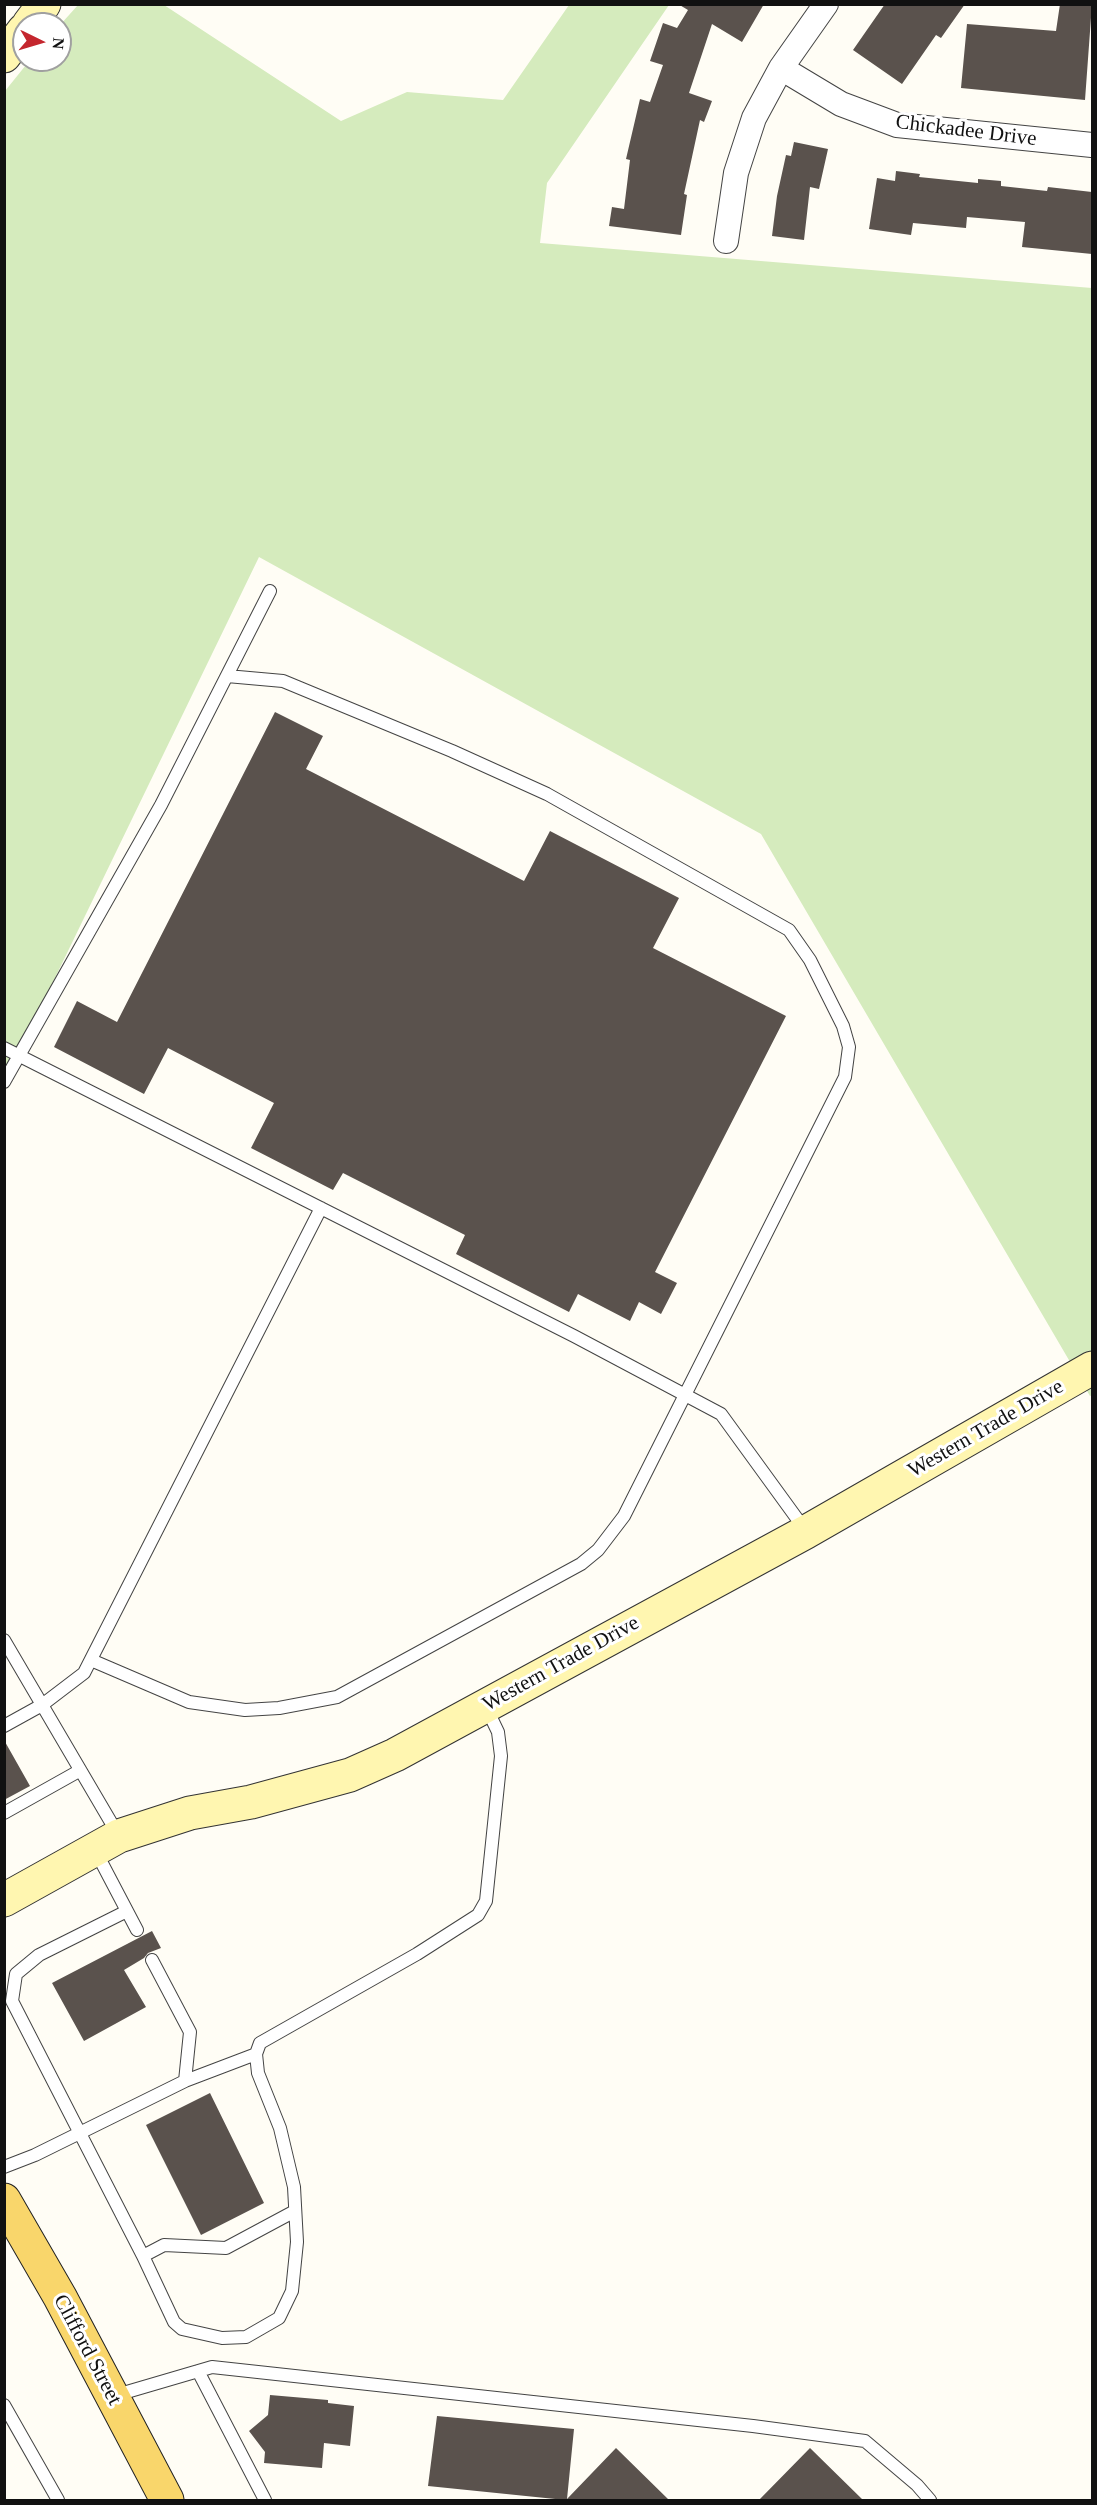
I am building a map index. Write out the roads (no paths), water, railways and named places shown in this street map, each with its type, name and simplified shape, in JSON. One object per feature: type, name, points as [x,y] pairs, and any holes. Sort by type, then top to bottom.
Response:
[{"type":"main road","name":"Clifford Street","points":[[4,2200],[60,2297],[167,2500]]},
{"type":"street","points":[[726,241],[736,173],[754,118],[781,68],[825,4]]},
{"type":"street","name":"Chickadee Drive","points":[[781,68],[841,104],[897,125],[1092,145]]},
{"type":"street","name":"Western Trade Drive","points":[[4,1900],[107,1843],[190,1813],[251,1802],[350,1775],[395,1755],[806,1532],[1092,1368]]},
{"type":"lane","points":[[4,1082],[161,805],[270,591]]},
{"type":"lane","points":[[91,1660],[189,1702],[245,1710],[279,1708],[337,1697],[581,1564],[598,1550],[624,1516],[845,1077],[849,1047],[846,1036],[810,960],[789,930],[547,795],[452,751],[283,681],[227,676]]},
{"type":"lane","points":[[4,1048],[721,1414],[806,1532]]},
{"type":"lane","points":[[4,1726],[42,1705],[84,1673],[321,1208]]},
{"type":"lane","points":[[4,1640],[80,1771],[107,1843],[127,1911],[137,1930]]},
{"type":"lane","points":[[127,1911],[39,1955],[16,1974],[12,2001],[143,2256],[174,2322],[182,2329],[222,2338],[246,2337],[279,2318],[292,2291],[297,2242],[294,2187],[280,2128],[258,2073],[256,2054],[260,2043],[417,1954],[478,1915],[486,1901],[501,1756],[498,1732],[485,1706]]},
{"type":"lane","points":[[4,1813],[80,1771]]},
{"type":"lane","points":[[152,1960],[190,2032],[185,2081]]},
{"type":"lane","points":[[4,2167],[185,2081],[256,2054]]},
{"type":"lane","points":[[143,2256],[164,2245],[226,2248],[295,2211]]},
{"type":"lane","points":[[112,2397],[212,2367],[753,2426],[865,2442],[917,2485],[930,2500]]},
{"type":"lane","points":[[198,2372],[265,2500]]},
{"type":"lane","points":[[4,2405],[58,2500]]}]
